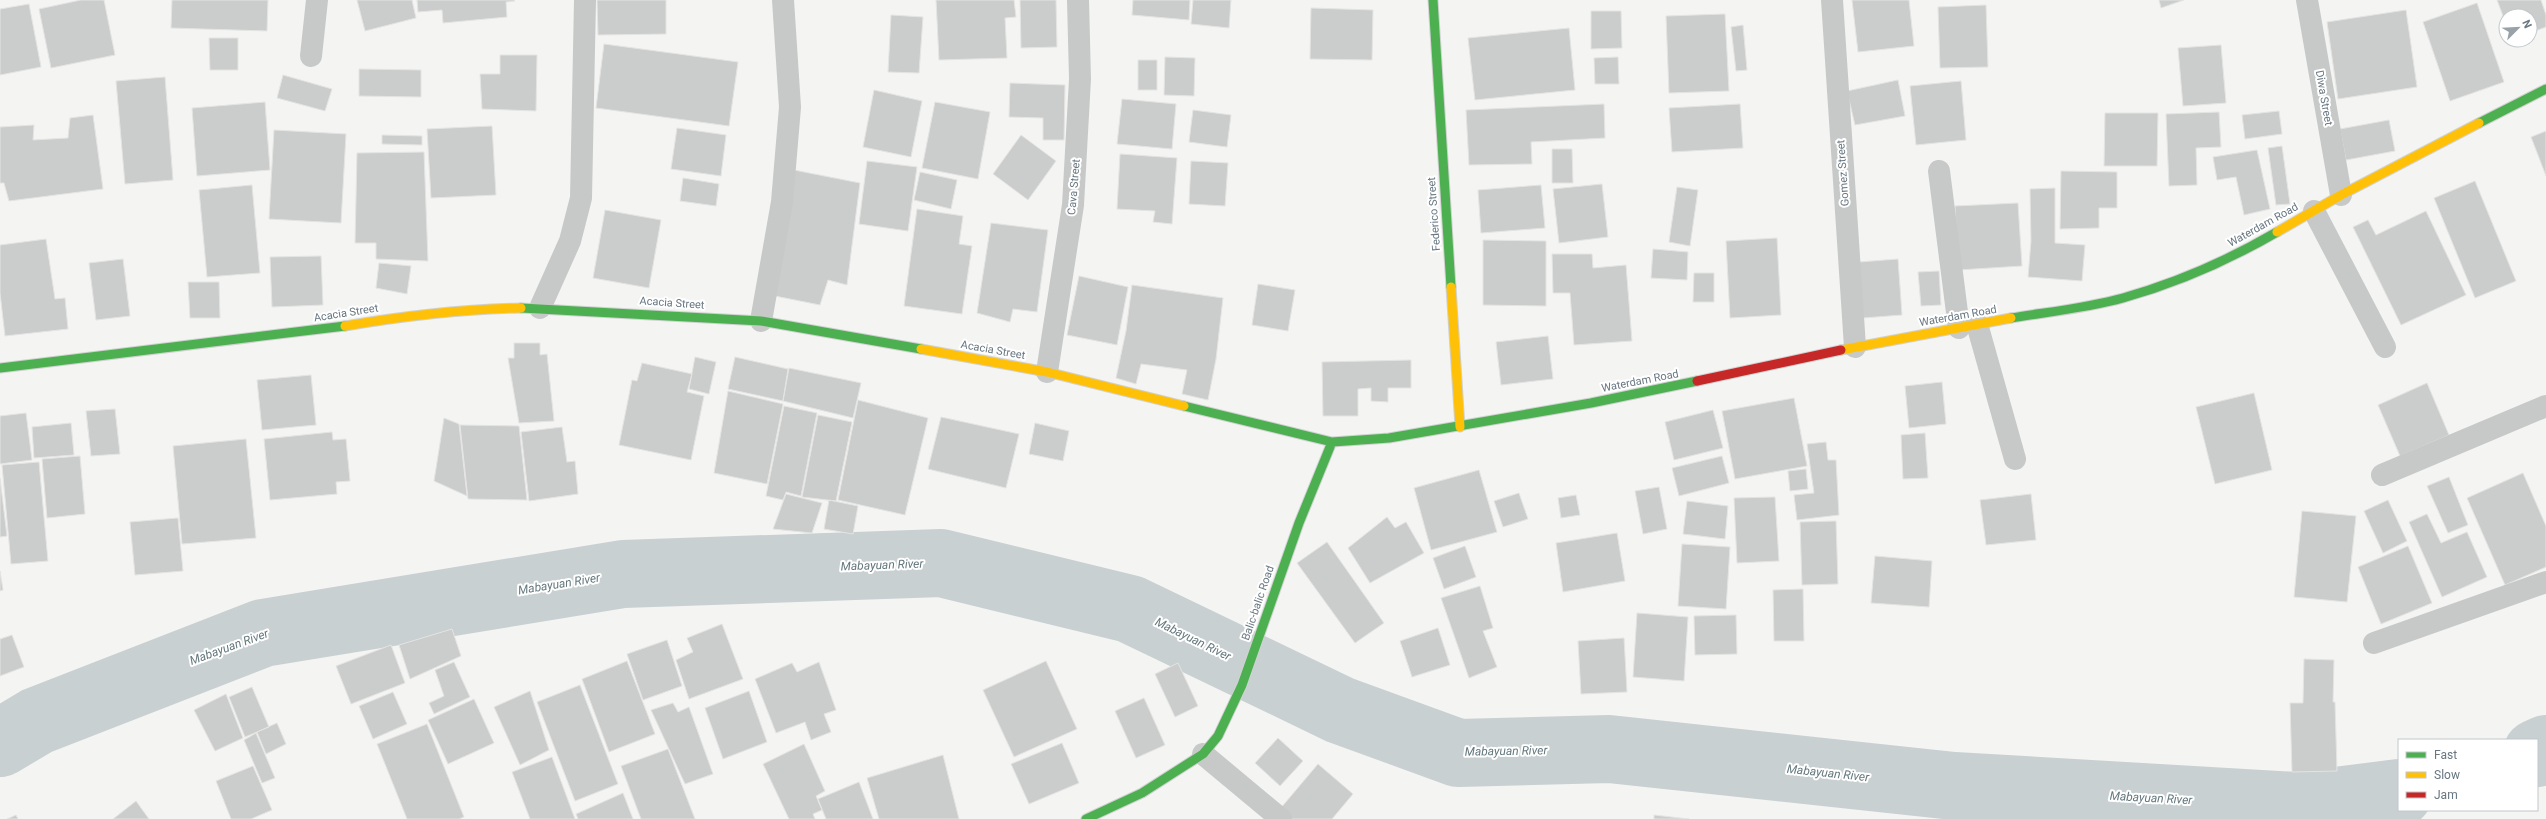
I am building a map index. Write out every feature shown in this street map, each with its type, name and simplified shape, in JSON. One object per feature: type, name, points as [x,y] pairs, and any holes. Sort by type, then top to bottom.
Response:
[{"type":"main road","name":"Federico Street","points":[[1433,0],[1460,427]]},
{"type":"main road","name":"Waterdam Road","points":[[1332,442],[1388,438],[1460,427],[1702,381],[1855,347],[2122,298],[2178,280],[2250,248],[2341,195],[2546,89]]},
{"type":"main road","name":"Acacia Street","points":[[0,367],[318,330],[406,316],[481,309],[540,308],[761,321],[1047,372],[1332,442]]},
{"type":"main road","name":"Balic-balic Road","points":[[1086,819],[1142,793],[1203,754],[1218,736],[1242,685],[1299,524],[1332,442]]},
{"type":"street","points":[[311,56],[317,0]]},
{"type":"street","points":[[540,308],[570,241],[581,198],[585,0]]},
{"type":"street","points":[[761,321],[782,202],[790,107],[783,0]]},
{"type":"street","name":"Cava Street","points":[[1047,372],[1073,205],[1080,79],[1078,0]]},
{"type":"street","name":"Gomez Street","points":[[1832,0],[1855,347]]},
{"type":"street","name":"Diwa Street","points":[[2307,0],[2341,195]]},
{"type":"street","points":[[1939,171],[1968,326],[2015,459]]},
{"type":"street","points":[[2314,211],[2385,347]]},
{"type":"street","points":[[2382,475],[2546,406]]},
{"type":"street","points":[[2374,643],[2546,582]]},
{"type":"street","points":[[1203,754],[1281,819]]},
{"type":"building","points":[[81,0],[104,0],[115,55],[51,68],[39,9]]},
{"type":"building","points":[[172,0],[268,0],[267,31],[171,28]]},
{"type":"building","points":[[357,0],[412,0],[416,18],[365,31]]},
{"type":"building","points":[[417,0],[515,1],[506,2],[507,17],[443,23],[442,10],[418,12]]},
{"type":"building","points":[[597,0],[666,0],[666,34],[598,35]]},
{"type":"building","points":[[936,0],[1014,0],[1016,17],[1005,18],[1007,58],[939,60]]},
{"type":"building","points":[[1020,0],[1056,0],[1057,47],[1021,48]]},
{"type":"building","points":[[1133,0],[1190,0],[1189,20],[1132,15]]},
{"type":"building","points":[[1193,0],[1231,0],[1229,28],[1191,24]]},
{"type":"building","points":[[1852,0],[1909,0],[1914,46],[1858,52]]},
{"type":"building","points":[[2159,0],[2184,0],[2161,8]]},
{"type":"building","points":[[2497,0],[2541,0],[2546,15],[2546,27],[2538,30],[2538,8],[2500,8]]},
{"type":"building","points":[[2477,3],[2504,82],[2450,101],[2423,22]]},
{"type":"building","points":[[29,4],[41,67],[0,75],[0,9]]},
{"type":"building","points":[[1986,5],[1988,67],[1940,68],[1938,7]]},
{"type":"building","points":[[1311,8],[1373,10],[1372,60],[1310,59]]},
{"type":"building","points":[[2406,10],[2417,87],[2338,99],[2327,22]]},
{"type":"building","points":[[1591,11],[1621,11],[1622,48],[1591,49]]},
{"type":"building","points":[[1725,14],[1729,91],[1669,93],[1666,16]]},
{"type":"building","points":[[891,15],[923,17],[919,73],[888,72]]},
{"type":"building","points":[[1743,25],[1747,70],[1736,71],[1731,27]]},
{"type":"building","points":[[1569,28],[1575,90],[1475,100],[1468,38]]},
{"type":"building","points":[[209,38],[238,38],[238,70],[210,70]]},
{"type":"building","points":[[604,44],[738,62],[729,126],[596,108]]},
{"type":"building","points":[[2221,45],[2226,103],[2183,106],[2178,48]]},
{"type":"building","points":[[500,55],[537,55],[536,111],[482,109],[480,74],[500,74]]},
{"type":"building","points":[[1165,57],[1195,58],[1194,96],[1164,95]]},
{"type":"building","points":[[1618,57],[1619,84],[1595,84],[1594,58]]},
{"type":"building","points":[[1138,60],[1157,60],[1157,90],[1138,90]]},
{"type":"building","points":[[359,69],[421,70],[421,97],[359,96]]},
{"type":"building","points":[[283,75],[332,89],[325,111],[277,98]]},
{"type":"building","points":[[165,77],[173,180],[125,184],[116,81]]},
{"type":"building","points":[[1898,80],[1905,116],[1855,125],[1847,91]]},
{"type":"building","points":[[1961,81],[1966,140],[1916,145],[1910,86]]},
{"type":"building","points":[[1010,83],[1065,85],[1064,140],[1043,140],[1043,118],[1009,117]]},
{"type":"building","points":[[874,90],[922,101],[911,157],[863,147]]},
{"type":"building","points":[[1122,99],[1176,104],[1172,149],[1117,144]]},
{"type":"building","points":[[265,102],[270,170],[197,176],[192,108]]},
{"type":"building","points":[[935,102],[990,112],[978,179],[922,168]]},
{"type":"building","points":[[1604,104],[1605,138],[1531,142],[1532,164],[1469,165],[1466,110]]},
{"type":"building","points":[[1740,104],[1743,148],[1672,152],[1669,108]]},
{"type":"building","points":[[1193,110],[1231,115],[1227,147],[1189,142]]},
{"type":"building","points":[[2279,111],[2282,134],[2245,139],[2242,115]]},
{"type":"building","points":[[2219,112],[2221,147],[2196,148],[2197,185],[2169,186],[2166,114]]},
{"type":"building","points":[[2105,113],[2158,113],[2157,166],[2104,166]]},
{"type":"building","points":[[93,115],[103,189],[9,201],[4,183],[0,183],[0,127],[34,125],[33,140],[68,138],[70,118]]},
{"type":"building","points":[[2389,120],[2395,151],[2346,160],[2340,129]]},
{"type":"building","points":[[492,126],[496,195],[431,198],[427,129]]},
{"type":"building","points":[[677,128],[726,135],[721,176],[671,169]]},
{"type":"building","points":[[274,130],[346,134],[341,223],[269,219]]},
{"type":"building","points":[[2546,131],[2546,176],[2531,137]]},
{"type":"building","points":[[382,135],[422,136],[422,145],[382,144]]},
{"type":"building","points":[[1021,135],[1056,161],[1028,200],[993,174]]},
{"type":"building","points":[[2282,146],[2290,204],[2276,205],[2268,148]]},
{"type":"building","points":[[1552,149],[1572,149],[1573,183],[1552,183]]},
{"type":"building","points":[[2257,150],[2270,209],[2244,215],[2236,177],[2217,180],[2213,157]]},
{"type":"building","points":[[424,152],[428,261],[376,259],[376,243],[355,243],[357,153]]},
{"type":"building","points":[[1120,154],[1177,158],[1172,224],[1153,222],[1155,211],[1117,209]]},
{"type":"building","points":[[867,161],[917,167],[908,231],[859,224]]},
{"type":"building","points":[[1191,161],[1228,163],[1225,206],[1189,204]]},
{"type":"building","points":[[794,170],[860,183],[847,285],[828,280],[820,305],[770,295]]},
{"type":"building","points":[[2061,171],[2117,172],[2117,208],[2099,208],[2099,228],[2060,229]]},
{"type":"building","points":[[920,172],[957,180],[951,209],[914,200]]},
{"type":"building","points":[[683,178],[719,184],[716,206],[680,201]]},
{"type":"building","points":[[2475,181],[2516,281],[2475,298],[2434,198]]},
{"type":"building","points":[[1602,184],[1608,237],[1559,243],[1553,189]]},
{"type":"building","points":[[252,185],[260,273],[207,277],[199,190]]},
{"type":"building","points":[[1541,185],[1545,228],[1481,233],[1478,190]]},
{"type":"building","points":[[1677,187],[1698,190],[1690,246],[1669,242]]},
{"type":"building","points":[[2055,188],[2055,243],[2085,245],[2082,281],[2028,277],[2031,241],[2030,189]]},
{"type":"building","points":[[2018,203],[2022,266],[1958,270],[1955,206]]},
{"type":"building","points":[[917,209],[963,216],[959,244],[972,246],[962,314],[904,306]]},
{"type":"building","points":[[605,210],[661,220],[649,288],[593,278]]},
{"type":"building","points":[[2426,211],[2466,295],[2401,325],[2353,227],[2368,220],[2376,235]]},
{"type":"building","points":[[991,223],[1048,230],[1037,312],[1013,309],[1010,322],[977,313]]},
{"type":"building","points":[[1777,238],[1781,315],[1730,318],[1726,241]]},
{"type":"building","points":[[46,239],[55,299],[65,298],[68,329],[5,336],[0,293],[0,245]]},
{"type":"building","points":[[1483,240],[1546,241],[1546,306],[1483,305]]},
{"type":"building","points":[[1653,249],[1688,252],[1687,280],[1651,278]]},
{"type":"building","points":[[1552,254],[1592,254],[1593,268],[1626,265],[1632,341],[1574,345],[1570,293],[1553,293]]},
{"type":"building","points":[[321,256],[323,305],[272,307],[270,257]]},
{"type":"building","points":[[123,259],[130,316],[96,320],[89,263]]},
{"type":"building","points":[[1898,259],[1902,315],[1863,318],[1859,262]]},
{"type":"building","points":[[379,263],[411,266],[407,294],[376,288]]},
{"type":"building","points":[[1939,271],[1941,305],[1921,306],[1918,272]]},
{"type":"building","points":[[1694,273],[1714,273],[1714,302],[1693,302]]},
{"type":"building","points":[[1079,276],[1128,287],[1117,345],[1067,335]]},
{"type":"building","points":[[188,282],[219,282],[220,318],[190,318]]},
{"type":"building","points":[[1258,284],[1295,290],[1288,331],[1252,325]]},
{"type":"building","points":[[1132,285],[1223,298],[1216,359],[1208,400],[1182,394],[1187,370],[1141,364],[1136,384],[1116,378],[1126,331]]},
{"type":"building","points":[[1548,336],[1553,379],[1501,385],[1496,342]]},
{"type":"building","points":[[514,343],[540,343],[540,355],[547,354],[554,421],[519,423],[508,358],[514,358]]},
{"type":"building","points":[[695,357],[716,362],[709,394],[689,389]]},
{"type":"building","points":[[735,357],[788,369],[783,401],[728,389]]},
{"type":"building","points":[[1411,360],[1411,388],[1388,388],[1388,402],[1371,401],[1371,388],[1358,389],[1358,416],[1323,416],[1322,362]]},
{"type":"building","points":[[642,363],[692,374],[687,392],[704,396],[691,460],[619,445],[632,380],[637,381]]},
{"type":"building","points":[[789,368],[861,383],[853,418],[783,401]]},
{"type":"building","points":[[311,375],[316,425],[262,430],[257,380]]},
{"type":"building","points":[[1942,382],[1946,424],[1909,428],[1905,386]]},
{"type":"building","points":[[2427,383],[2449,435],[2400,456],[2378,405]]},
{"type":"building","points":[[728,391],[783,404],[767,484],[714,473]]},
{"type":"building","points":[[2254,393],[2272,470],[2215,484],[2196,407]]},
{"type":"building","points":[[1794,398],[1807,466],[1735,479],[1722,411]]},
{"type":"building","points":[[858,400],[928,418],[905,515],[838,500]]},
{"type":"building","points":[[784,406],[817,413],[801,496],[786,492],[783,500],[766,496]]},
{"type":"building","points":[[115,409],[120,454],[91,456],[86,411]]},
{"type":"building","points":[[1713,410],[1723,448],[1674,460],[1665,422]]},
{"type":"building","points":[[26,413],[32,460],[0,464],[0,416]]},
{"type":"building","points":[[818,415],[852,422],[836,501],[802,497]]},
{"type":"building","points":[[941,417],[1019,434],[1006,488],[928,469]]},
{"type":"building","points":[[444,418],[459,424],[467,496],[434,481]]},
{"type":"building","points":[[71,423],[74,455],[34,458],[32,427]]},
{"type":"building","points":[[1035,423],[1069,431],[1063,461],[1029,454]]},
{"type":"building","points":[[460,425],[519,426],[527,500],[468,499]]},
{"type":"building","points":[[562,427],[567,462],[575,461],[578,494],[529,501],[521,432]]},
{"type":"building","points":[[332,432],[333,440],[346,439],[350,481],[336,482],[337,494],[270,500],[264,439]]},
{"type":"building","points":[[1925,433],[1928,478],[1903,479],[1901,435]]},
{"type":"building","points":[[246,439],[256,538],[182,544],[173,446]]},
{"type":"building","points":[[1826,442],[1828,460],[1836,460],[1839,515],[1797,520],[1794,495],[1814,493],[1807,444]]},
{"type":"building","points":[[80,456],[85,514],[47,518],[42,459]]},
{"type":"building","points":[[1722,456],[1729,483],[1679,496],[1672,468]]},
{"type":"building","points":[[39,462],[48,561],[11,564],[2,465]]},
{"type":"building","points":[[1806,469],[1808,489],[1790,491],[1788,471]]},
{"type":"building","points":[[1479,470],[1497,532],[1431,550],[1414,488]]},
{"type":"building","points":[[2523,473],[2546,526],[2546,567],[2505,585],[2467,498]]},
{"type":"building","points":[[2449,477],[2468,525],[2448,533],[2427,486]]},
{"type":"building","points":[[0,478],[7,536],[0,537]]},
{"type":"building","points":[[1659,487],[1667,529],[1643,534],[1635,491]]},
{"type":"building","points":[[1519,493],[1528,519],[1503,527],[1494,501]]},
{"type":"building","points":[[786,494],[822,503],[812,533],[773,529]]},
{"type":"building","points":[[2031,494],[2036,540],[1986,545],[1980,500]]},
{"type":"building","points":[[1576,495],[1580,515],[1561,518],[1558,498]]},
{"type":"building","points":[[1775,497],[1779,561],[1737,563],[1734,498]]},
{"type":"building","points":[[829,500],[858,506],[853,534],[824,529]]},
{"type":"building","points":[[2388,500],[2407,541],[2383,553],[2364,511]]},
{"type":"building","points":[[1687,501],[1728,506],[1725,539],[1683,534]]},
{"type":"building","points":[[2302,511],[2356,516],[2347,602],[2294,597]]},
{"type":"building","points":[[2427,514],[2441,543],[2467,532],[2487,577],[2442,597],[2409,522]]},
{"type":"building","points":[[1387,517],[1395,528],[1406,522],[1424,553],[1370,583],[1348,548]]},
{"type":"building","points":[[178,518],[183,571],[135,575],[130,522]]},
{"type":"building","points":[[1836,521],[1838,584],[1802,585],[1800,522]]},
{"type":"building","points":[[1617,533],[1625,581],[1563,592],[1556,543]]},
{"type":"building","points":[[1327,542],[1384,623],[1355,643],[1297,563]]},
{"type":"building","points":[[1682,544],[1730,547],[1726,609],[1678,606]]},
{"type":"building","points":[[1465,546],[1476,577],[1444,589],[1433,558]]},
{"type":"building","points":[[2408,546],[2432,603],[2381,624],[2358,567]]},
{"type":"building","points":[[1875,556],[1932,561],[1929,607],[1871,603]]},
{"type":"building","points":[[0,571],[3,590],[0,591]]},
{"type":"building","points":[[1480,586],[1493,628],[1483,631],[1497,667],[1469,678],[1441,598]]},
{"type":"building","points":[[1803,589],[1804,641],[1774,641],[1773,590]]},
{"type":"building","points":[[1637,613],[1688,617],[1684,681],[1633,677]]},
{"type":"building","points":[[1736,615],[1737,654],[1695,655],[1694,616]]},
{"type":"building","points":[[722,624],[743,679],[689,699],[676,660],[693,652],[687,638]]},
{"type":"building","points":[[1438,628],[1450,665],[1412,677],[1400,641]]},
{"type":"building","points":[[452,629],[461,656],[410,679],[399,645]]},
{"type":"building","points":[[12,635],[24,667],[0,676],[0,639]]},
{"type":"building","points":[[1624,638],[1627,692],[1581,694],[1578,641]]},
{"type":"building","points":[[667,640],[682,686],[643,700],[627,654]]},
{"type":"building","points":[[391,645],[405,683],[351,704],[336,666]]},
{"type":"building","points":[[2304,659],[2334,660],[2333,702],[2335,702],[2337,771],[2292,772],[2290,703],[2303,703]]},
{"type":"building","points":[[627,661],[655,734],[609,752],[582,679]]},
{"type":"building","points":[[1046,661],[1077,729],[1014,757],[983,690]]},
{"type":"building","points":[[454,662],[470,697],[434,714],[429,703],[444,696],[435,670]]},
{"type":"building","points":[[819,662],[836,710],[824,714],[831,732],[811,740],[805,722],[776,733],[755,679],[792,663],[797,672]]},
{"type":"building","points":[[1178,663],[1198,706],[1175,717],[1155,674]]},
{"type":"building","points":[[580,685],[618,784],[575,801],[537,702]]},
{"type":"building","points":[[252,687],[269,727],[245,737],[229,697]]},
{"type":"building","points":[[530,691],[549,750],[520,765],[494,707]]},
{"type":"building","points":[[749,691],[767,742],[723,759],[705,708]]},
{"type":"building","points":[[393,692],[407,724],[373,739],[359,706]]},
{"type":"building","points":[[226,694],[243,738],[215,751],[194,710]]},
{"type":"building","points":[[1144,698],[1165,745],[1136,758],[1115,711]]},
{"type":"building","points":[[474,699],[494,743],[448,764],[428,720]]},
{"type":"building","points":[[673,703],[678,712],[689,707],[713,774],[685,784],[651,710]]},
{"type":"building","points":[[277,723],[286,744],[266,754],[257,732]]},
{"type":"building","points":[[427,724],[464,817],[459,819],[407,819],[377,744]]},
{"type":"building","points":[[256,733],[275,778],[262,783],[244,740]]},
{"type":"building","points":[[1278,738],[1303,761],[1280,786],[1255,763]]},
{"type":"building","points":[[1062,743],[1079,783],[1029,804],[1011,764]]},
{"type":"building","points":[[804,744],[825,791],[816,796],[822,810],[813,814],[815,819],[789,819],[763,764]]},
{"type":"building","points":[[668,749],[695,819],[641,819],[621,766]]},
{"type":"building","points":[[943,755],[959,819],[879,819],[867,778]]},
{"type":"building","points":[[552,757],[575,819],[530,819],[512,772]]},
{"type":"building","points":[[1318,764],[1353,794],[1332,819],[1292,819],[1280,809]]},
{"type":"building","points":[[253,766],[272,810],[251,819],[231,819],[216,781]]},
{"type":"building","points":[[859,782],[873,819],[826,819],[818,799]]},
{"type":"building","points":[[623,793],[633,819],[578,819],[576,814]]},
{"type":"building","points":[[136,801],[149,819],[113,819]]},
{"type":"building","points":[[16,815],[18,819],[7,819]]},
{"type":"building","points":[[1654,815],[1689,819],[1654,819]]},
{"type":"waterway","name":"Mabayuan River","points":[[0,743],[37,721],[263,633],[623,574],[941,563],[1130,609],[1340,710],[1458,753],[1609,749],[1954,786],[2296,806],[2398,793]]},
{"type":"waterway","name":"Mabayuan River","points":[[2538,753],[2546,749]]},
{"type":"traffic: fast","points":[[1433,0],[1451,287]]},
{"type":"traffic: fast","points":[[2479,123],[2546,89]]},
{"type":"traffic: fast","points":[[2011,318],[2067,310],[2123,298],[2143,292],[2202,270],[2277,232]]},
{"type":"traffic: fast","points":[[521,308],[761,321],[921,349]]},
{"type":"traffic: fast","points":[[0,368],[345,326]]},
{"type":"traffic: fast","points":[[1184,406],[1332,442],[1389,438],[1591,403],[1697,381]]},
{"type":"traffic: fast","points":[[1086,819],[1142,793],[1203,754],[1218,736],[1242,685],[1299,523],[1332,442]]},
{"type":"traffic: slow","points":[[2277,232],[2341,195],[2479,123]]},
{"type":"traffic: slow","points":[[1451,287],[1460,427]]},
{"type":"traffic: slow","points":[[345,326],[433,314],[521,308]]},
{"type":"traffic: slow","points":[[1841,350],[2011,318]]},
{"type":"traffic: slow","points":[[921,349],[1047,372],[1184,406]]},
{"type":"traffic: jam","points":[[1697,381],[1841,350]]}]
